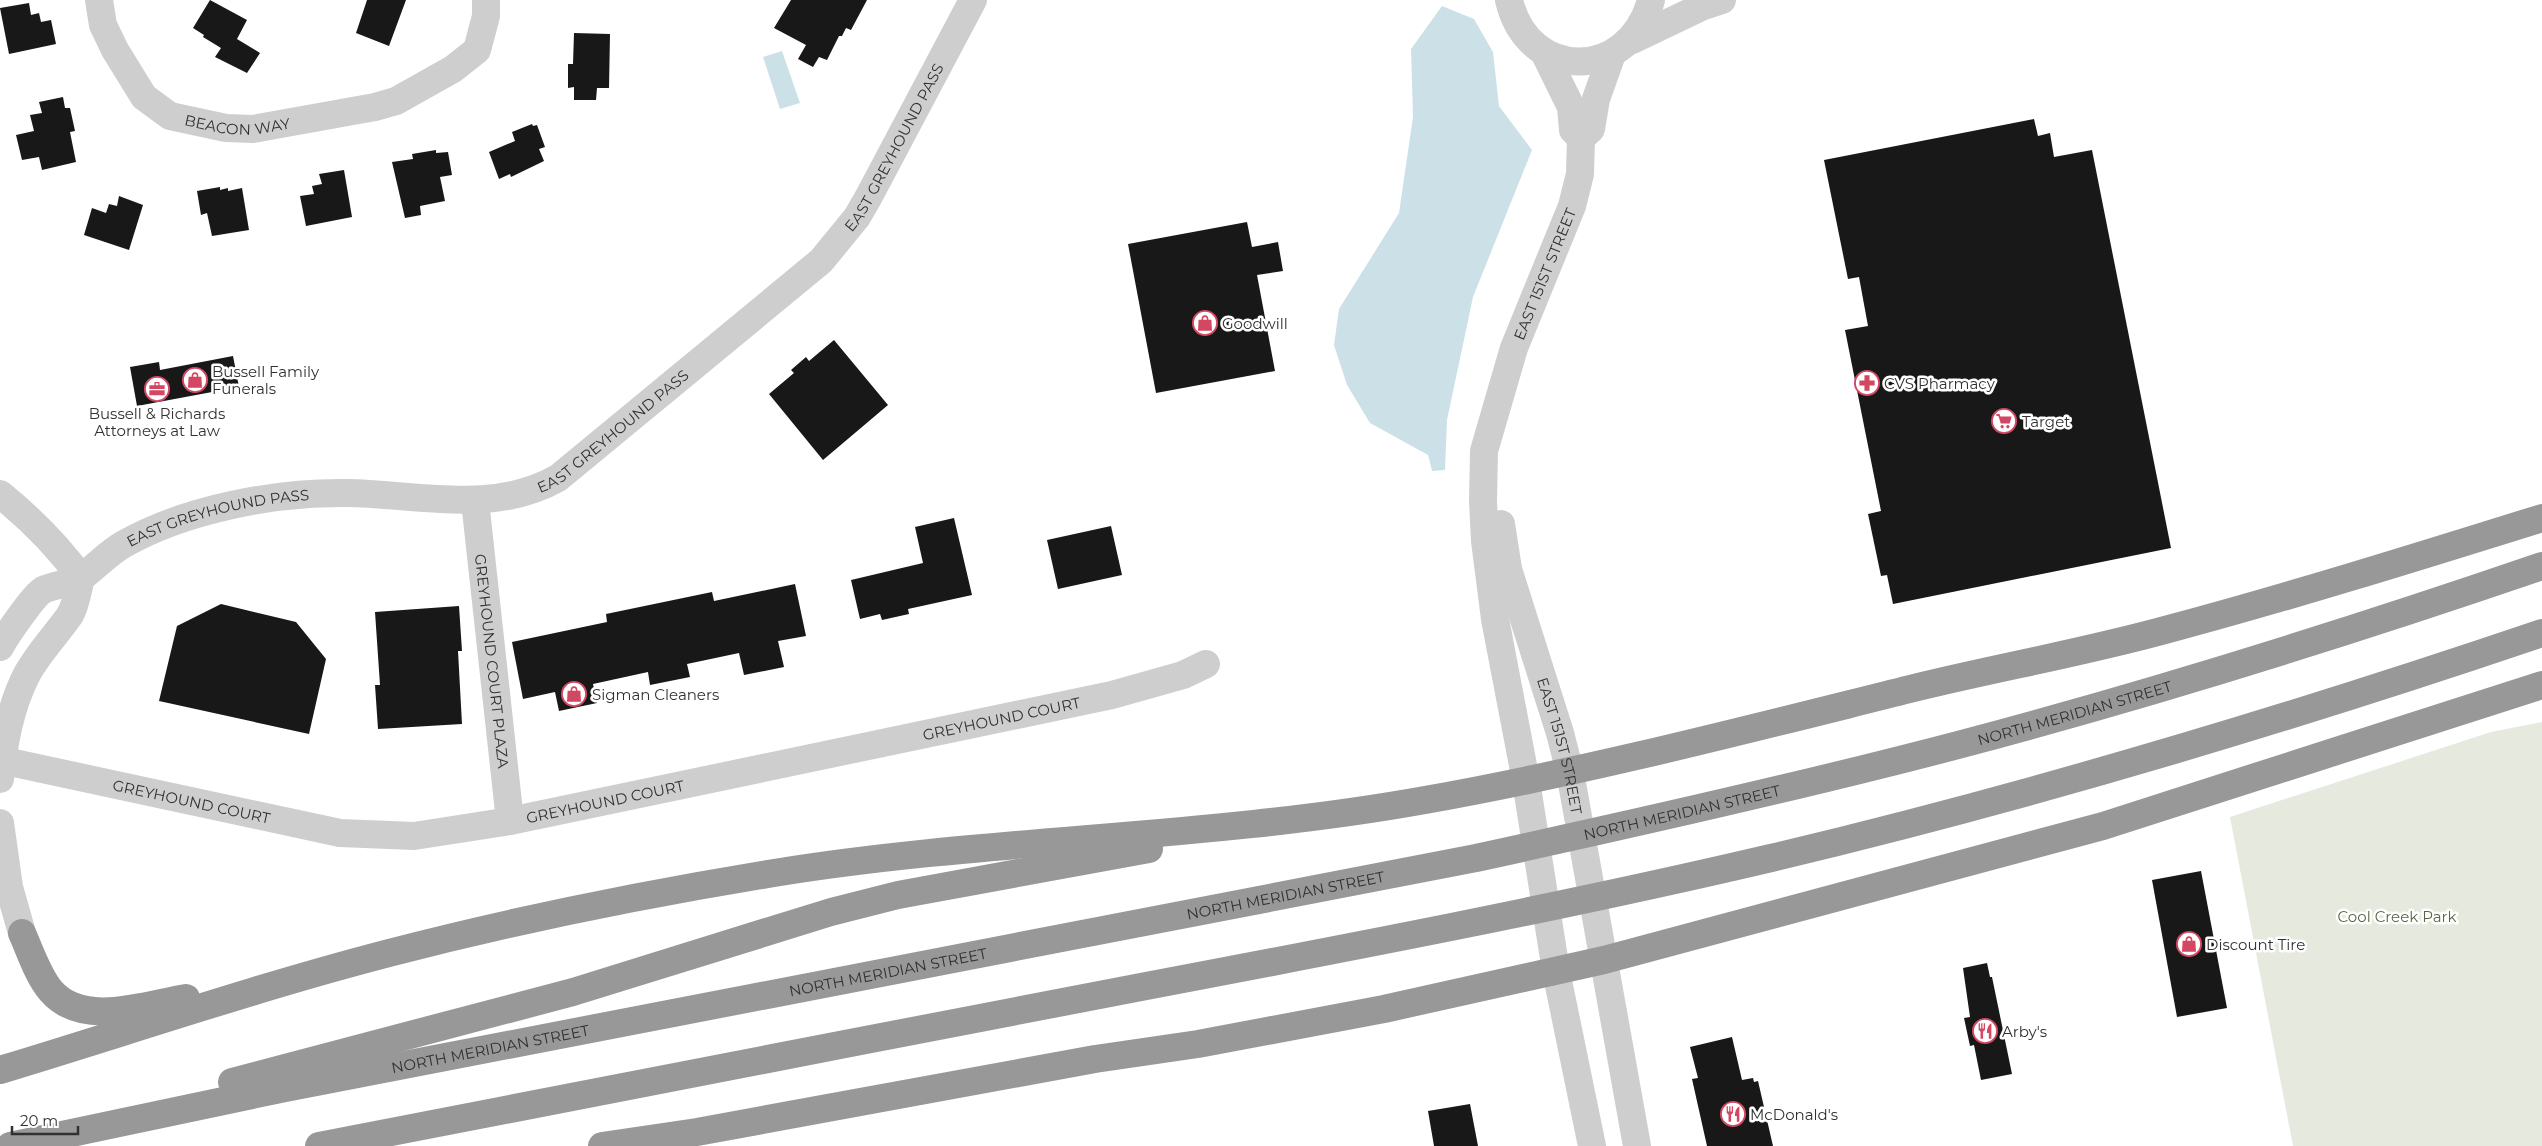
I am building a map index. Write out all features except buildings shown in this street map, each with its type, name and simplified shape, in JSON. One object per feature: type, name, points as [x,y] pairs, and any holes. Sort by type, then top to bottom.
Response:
[{"type":"highway","points":[[0,1070],[308,976],[464,934],[629,899],[779,872],[938,852],[1176,832],[1292,819],[1415,802],[1570,772],[1991,669],[2160,631],[2542,518]]},
{"type":"highway","name":"NORTH MERIDIAN STREET","points":[[10,1146],[294,1086],[1476,858],[1638,822],[1815,781],[2068,715],[2333,635],[2542,566]]},
{"type":"highway","points":[[319,1146],[1487,921],[1776,857],[2085,776],[2354,696],[2542,633]]},
{"type":"highway","points":[[602,1146],[697,1132],[1095,1059],[1198,1044],[1384,1009],[1604,960],[2103,826],[2542,685]]},
{"type":"highway","points":[[0,1145],[354,1048],[573,992],[831,912],[879,900],[1016,872],[1097,860],[1292,819]]},
{"type":"highway","points":[[22,933],[50,991],[74,1008],[89,1011],[134,1007],[308,976]]},
{"type":"highway","points":[[640,1146],[697,1132]]},
{"type":"street","name":"BEACON WAY","points":[[98,0],[103,25],[115,50],[144,97],[170,116],[226,128],[253,129],[279,126],[396,101],[453,69],[477,50],[486,16],[486,0]]},
{"type":"street","name":"EAST GREYHOUND PASS","points":[[0,647],[6,635],[42,590],[81,578],[124,544],[190,517],[224,507],[326,493],[475,501],[519,495],[539,489],[558,478],[821,261],[857,217],[973,0]]},
{"type":"street","points":[[1509,0],[1513,17],[1525,37],[1544,52],[1566,61],[1590,61],[1701,7],[1722,0]]},
{"type":"street","name":"EAST 151ST STREET","points":[[1592,1146],[1556,971],[1526,781],[1495,619],[1485,541],[1483,501],[1484,452],[1514,348],[1572,206],[1580,174],[1581,138],[1591,129],[1596,99],[1622,47],[1646,20],[1651,0]]},
{"type":"street","name":"EAST 151ST STREET","points":[[1544,52],[1571,107],[1573,130],[1581,138]]},
{"type":"street","name":"EAST 151ST STREET","points":[[1498,408],[1499,492],[1505,553],[1560,733],[1570,772],[1637,1146]]},
{"type":"street","points":[[0,494],[27,515],[51,540],[81,578],[71,613],[44,647],[27,674],[14,704],[1,766]]},
{"type":"street","name":"GREYHOUND COURT PLAZA","points":[[475,501],[510,821]]},
{"type":"street","name":"GREYHOUND COURT","points":[[1,766],[340,832],[414,836],[510,821],[1112,695],[1177,677],[1206,664]]},
{"type":"street","points":[[0,822],[9,887],[22,933]]},
{"type":"green space","name":"Cool Creek Park","points":[[2542,722],[2542,1146],[2293,1146],[2230,817],[2491,732]]},
{"type":"shaded area","points":[[1442,6],[1474,19],[1493,52],[1499,106],[1532,150],[1473,297],[1447,420],[1445,470],[1432,471],[1428,455],[1370,423],[1347,385],[1334,345],[1339,309],[1399,213],[1413,117],[1411,49]]},
{"type":"shaded area","points":[[782,51],[800,103],[780,109],[763,57]]},
{"type":"place","name":"Goodwill","points":[[1205,323]]},
{"type":"place","name":"Bussell Family Funerals","points":[[195,380]]},
{"type":"place","name":"CVS Pharmacy","points":[[1867,383]]},
{"type":"place","name":"Bussell & Richards Attorneys at Law","points":[[157,389]]},
{"type":"place","name":"Target","points":[[2004,421]]},
{"type":"place","name":"Sigman Cleaners","points":[[574,694]]},
{"type":"place","name":"Discount Tire","points":[[2189,944]]},
{"type":"place","name":"Arby's","points":[[1985,1031]]},
{"type":"place","name":"McDonald's","points":[[1733,1114]]}]
